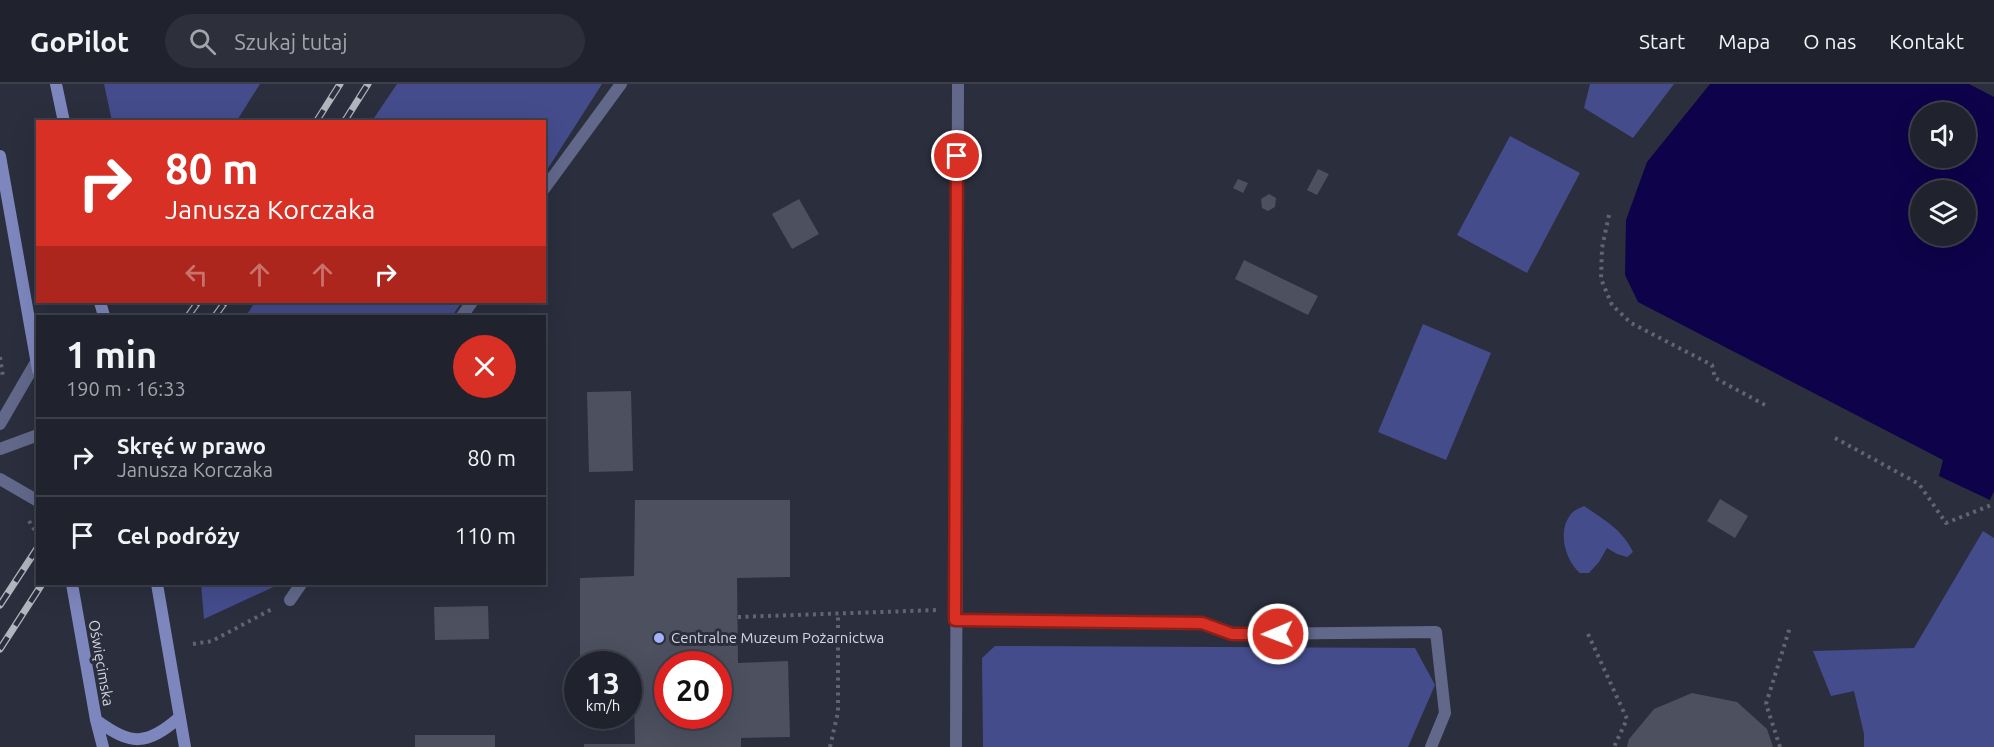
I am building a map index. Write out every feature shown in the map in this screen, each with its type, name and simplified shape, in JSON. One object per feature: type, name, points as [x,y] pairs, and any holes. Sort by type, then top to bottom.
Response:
[{"type":"main road","points":[[56,84],[64,120]]},
{"type":"main road","points":[[0,156],[36,360]]},
{"type":"main road","name":"Oświęcimska","points":[[72,585],[96,720],[103,747]]},
{"type":"main road","points":[[157,585],[185,747]]},
{"type":"main road","points":[[96,720],[114,733],[140,740],[164,730],[180,717]]},
{"type":"street","points":[[546,186],[621,84]]},
{"type":"street","points":[[956,747],[958,84]]},
{"type":"street","points":[[0,424],[36,368]]},
{"type":"street","points":[[0,449],[36,436]]},
{"type":"street","points":[[0,479],[36,500]]},
{"type":"street","points":[[290,600],[300,585]]},
{"type":"street","points":[[955,615],[1202,623],[1232,634],[1436,632],[1445,713],[1431,747]]},
{"type":"path","points":[[1609,215],[1602,249],[1601,279],[1612,305],[1631,323],[1712,365],[1715,378],[1765,405]]},
{"type":"path","points":[[1835,438],[1919,484],[1946,523],[1994,504]]},
{"type":"path","points":[[193,644],[212,641],[264,613]]},
{"type":"path","points":[[830,747],[838,712],[838,613]]},
{"type":"path","points":[[738,617],[838,613],[955,615]]},
{"type":"path","points":[[1780,747],[1766,704],[1790,627]]},
{"type":"path","points":[[1588,634],[1627,719],[1614,747]]},
{"type":"shaded area","points":[[104,84],[260,84],[237,120],[112,120]]},
{"type":"shaded area","points":[[397,84],[602,84],[546,171],[546,120],[373,120]]},
{"type":"shaded area","points":[[1590,84],[1674,84],[1633,138],[1584,108]]},
{"type":"shaded area","points":[[1710,84],[1969,84],[1994,97],[1994,491],[1990,500],[1939,476],[1943,460],[1638,302],[1625,275],[1626,220],[1647,162]]},
{"type":"shaded area","points":[[1510,136],[1580,173],[1527,273],[1457,235]]},
{"type":"shaded area","points":[[254,303],[461,303],[453,315],[247,315]]},
{"type":"shaded area","points":[[1423,324],[1491,353],[1446,460],[1378,432]]},
{"type":"shaded area","points":[[1584,506],[1618,531],[1633,552],[1627,557],[1607,548],[1589,573],[1580,573],[1570,561],[1567,553],[1564,529],[1571,514]]},
{"type":"shaded area","points":[[1983,531],[1994,538],[1994,747],[1864,747],[1864,734],[1854,691],[1831,696],[1813,651],[1914,648]]},
{"type":"shaded area","points":[[201,585],[278,585],[204,619]]},
{"type":"shaded area","points":[[995,646],[1415,648],[1435,685],[1408,747],[983,747],[982,658]]},
{"type":"building","points":[[1318,169],[1329,174],[1317,195],[1307,190]]},
{"type":"building","points":[[1238,179],[1248,183],[1243,193],[1233,188]]},
{"type":"building","points":[[1269,194],[1276,198],[1275,207],[1268,211],[1262,208],[1261,199]]},
{"type":"building","points":[[799,199],[819,234],[792,249],[772,214]]},
{"type":"building","points":[[1244,260],[1318,296],[1308,315],[1235,279]]},
{"type":"building","points":[[631,391],[633,471],[589,472],[587,392]]},
{"type":"building","points":[[1720,499],[1748,516],[1735,538],[1707,521]]},
{"type":"building","name":"Centralne Muzeum Pożarnictwa","points":[[635,500],[790,500],[790,577],[737,578],[738,663],[788,661],[790,737],[741,738],[741,747],[584,747],[584,744],[635,744],[635,729],[642,729],[642,651],[580,651],[580,578],[634,576]]},
{"type":"building","points":[[488,606],[489,639],[435,640],[434,607]]},
{"type":"building","points":[[1692,693],[1737,702],[1767,729],[1773,747],[1627,747],[1629,739],[1654,709]]},
{"type":"building","points":[[415,735],[495,735],[495,747],[415,747]]},
{"type":"railway","points":[[317,120],[340,84]]},
{"type":"railway","points":[[345,120],[368,84]]},
{"type":"railway","points":[[189,315],[197,303]]},
{"type":"railway","points":[[216,315],[224,303]]},
{"type":"railway","points":[[0,605],[36,550]]},
{"type":"railway","points":[[0,649],[41,585]]},
{"type":"place","name":"Centralne Muzeum Pożarnictwa","points":[[659,638]]},
{"type":"route","points":[[957,156],[955,620],[1202,623],[1232,634],[1278,634]]}]
